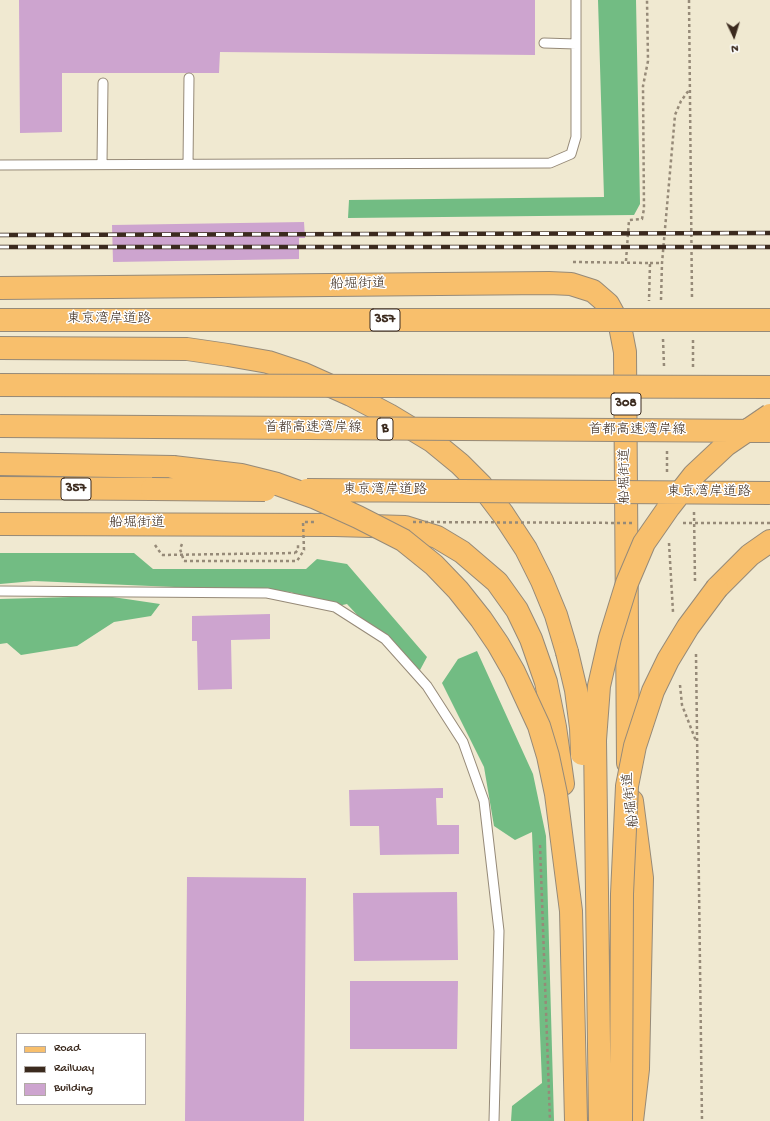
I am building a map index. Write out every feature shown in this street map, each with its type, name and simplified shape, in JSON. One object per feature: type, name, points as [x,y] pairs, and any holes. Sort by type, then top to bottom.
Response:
[{"type":"main road","name":"船堀街道","points":[[0,288],[571,284],[593,291],[608,304],[620,326],[625,352],[628,774],[642,878],[638,1070],[632,1121]]},
{"type":"main road","name":"東京湾岸道路","points":[[0,320],[770,320]]},
{"type":"main road","points":[[0,348],[187,349],[268,362],[304,374],[351,395],[389,415],[432,441],[460,464],[481,485],[526,549],[542,580],[556,615],[576,690],[581,728],[597,1121]]},
{"type":"main road","points":[[0,385],[770,387]]},
{"type":"main road","points":[[600,1121],[595,740],[599,686],[610,638],[627,583],[644,543],[669,507],[694,476],[726,445],[770,415]]},
{"type":"main road","name":"首都高速湾岸線","points":[[0,426],[770,431]]},
{"type":"main road","points":[[0,464],[173,467],[241,475],[277,484],[316,498],[403,540],[434,565],[458,590],[481,619],[514,672],[539,726],[548,756],[556,794],[571,911],[576,1121]]},
{"type":"main road","name":"東京湾岸道路","points":[[0,488],[770,493]]},
{"type":"main road","name":"船堀街道","points":[[0,524],[335,525],[405,527],[437,537],[462,552],[497,582],[517,610],[531,639],[546,682],[555,727],[566,805],[567,1121]]},
{"type":"main road","points":[[622,1121],[624,831],[627,786],[635,746],[653,691],[668,660],[688,627],[717,588],[750,555],[770,540]]},
{"type":"lane","points":[[0,165],[550,162],[571,154],[576,137],[576,0]]},
{"type":"lane","points":[[544,43],[576,44]]},
{"type":"lane","points":[[188,164],[189,78]]},
{"type":"lane","points":[[102,164],[103,83]]},
{"type":"lane","points":[[0,591],[267,593],[334,607],[385,639],[427,686],[463,742],[484,801],[499,931],[494,1121]]},
{"type":"path","points":[[626,261],[629,220],[642,219],[644,208],[643,86],[648,61],[647,0]]},
{"type":"path","points":[[689,0],[692,304]]},
{"type":"path","points":[[650,263],[662,263]]},
{"type":"path","points":[[692,336],[693,368]]},
{"type":"path","points":[[694,504],[695,584]]},
{"type":"path","points":[[184,561],[297,561],[304,550],[303,522],[319,522]]},
{"type":"path","points":[[406,522],[636,523]]},
{"type":"path","points":[[675,523],[770,523]]},
{"type":"path","points":[[161,542],[153,542],[162,555],[295,554]]},
{"type":"path","points":[[177,542],[185,542]]},
{"type":"path","points":[[295,542],[311,542]]},
{"type":"path","points":[[696,648],[702,1121]]},
{"type":"path","points":[[540,840],[550,1121]]},
{"type":"green space","points":[[598,0],[636,0],[640,204],[634,215],[348,218],[349,200],[604,197]]},
{"type":"green space","points":[[0,553],[134,553],[153,569],[306,569],[317,559],[347,564],[427,657],[420,670],[402,663],[347,604],[324,609],[291,592],[34,581],[0,584]]},
{"type":"green space","points":[[106,596],[160,604],[151,616],[114,622],[77,646],[21,655],[7,643],[0,644],[0,599]]},
{"type":"green space","points":[[477,651],[533,774],[546,836],[554,1121],[511,1121],[512,1106],[542,1083],[532,832],[515,840],[494,826],[484,767],[442,683],[458,659]]},
{"type":"building","points":[[19,0],[535,0],[535,55],[220,52],[219,73],[62,73],[62,132],[20,133]]},
{"type":"building","points":[[304,222],[305,238],[299,238],[299,259],[113,262],[112,225]]},
{"type":"building","points":[[270,614],[270,639],[231,640],[232,689],[198,690],[197,641],[192,641],[192,616]]},
{"type":"building","points":[[443,788],[443,798],[436,798],[437,825],[459,825],[459,854],[380,855],[379,826],[350,826],[349,790]]},
{"type":"building","points":[[187,877],[306,878],[304,1121],[185,1121]]},
{"type":"building","points":[[457,892],[458,960],[354,961],[353,893]]},
{"type":"building","points":[[350,981],[458,981],[457,1049],[350,1049]]},
{"type":"railway","points":[[0,235],[770,233]]},
{"type":"railway","points":[[0,247],[770,247]]}]
